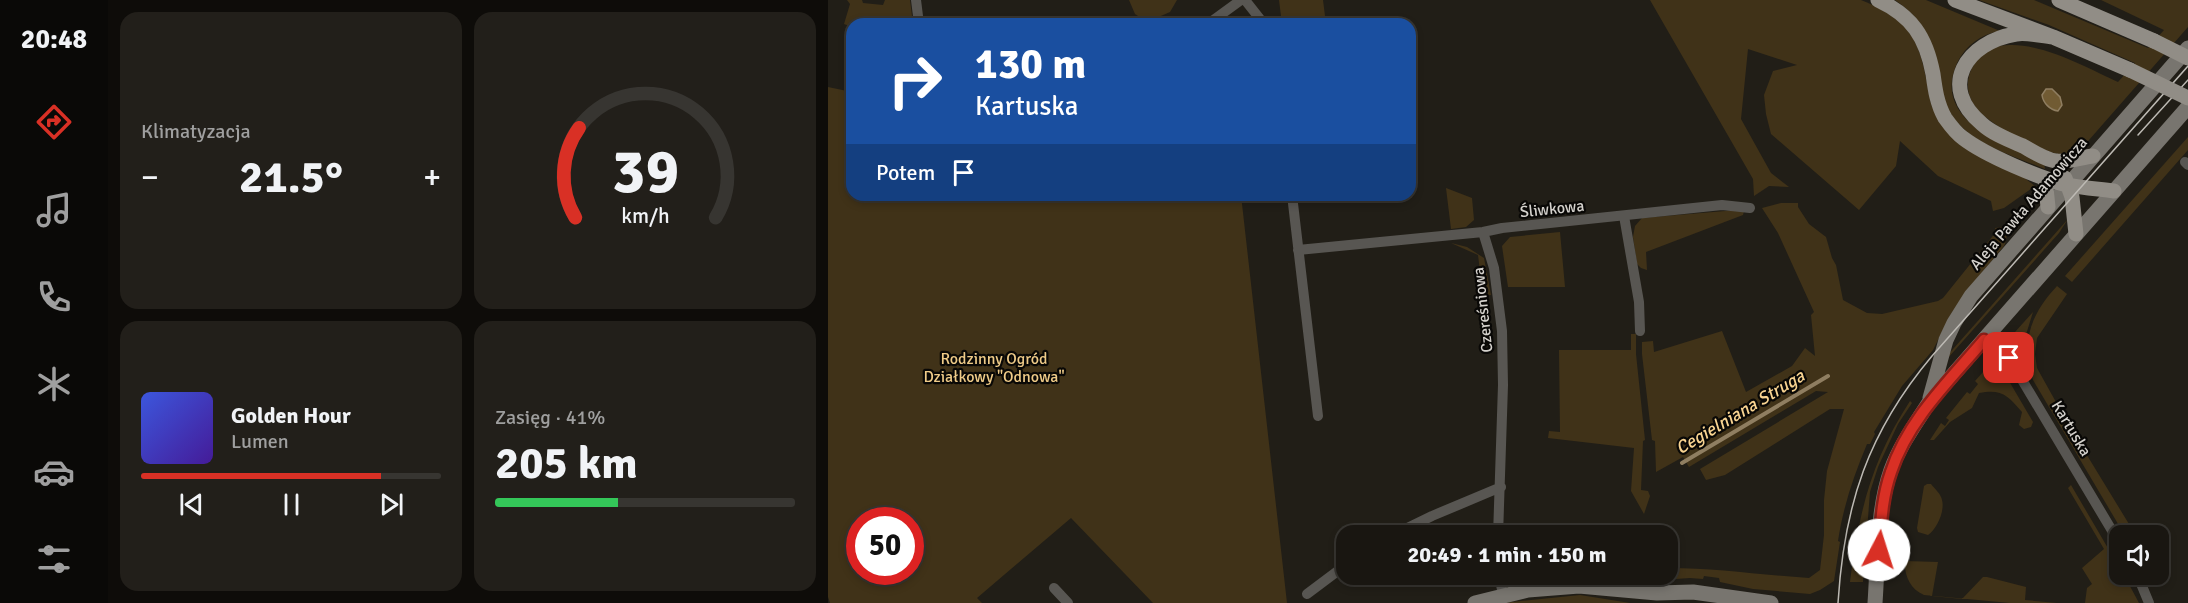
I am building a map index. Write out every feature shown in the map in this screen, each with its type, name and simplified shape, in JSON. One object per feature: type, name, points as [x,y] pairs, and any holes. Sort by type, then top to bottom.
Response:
[{"type":"main road","points":[[1878,0],[1901,12],[1922,37],[1930,58],[1938,104],[1961,137],[1980,150],[2045,178],[2114,191]]},
{"type":"main road","points":[[1955,0],[2053,37],[2188,98]]},
{"type":"main road","points":[[2059,0],[2087,6],[2188,58]]},
{"type":"main road","points":[[2053,37],[2018,33],[1989,41],[1969,58],[1960,82],[1961,95],[1967,108],[1981,124],[2056,162],[2093,156]]},
{"type":"main road","name":"Aleja Pawła Adamowicza","points":[[1930,401],[1946,340],[1954,322],[1984,280],[2188,48]]},
{"type":"main road","name":"Aleja Pawła Adamowicza","points":[[1875,603],[1884,500],[1891,471],[1900,449],[1930,401],[2188,107]]},
{"type":"main road","points":[[2056,162],[2068,184],[2074,207],[2076,234]]},
{"type":"main road","points":[[2045,178],[2048,207]]},
{"type":"main road","points":[[1475,603],[1528,590],[1566,586],[1595,586],[1657,593],[1693,591],[1771,603]]},
{"type":"main road","points":[[1657,593],[1680,603]]},
{"type":"street","points":[[916,0],[918,18]]},
{"type":"street","points":[[1217,18],[1243,0],[1259,18]]},
{"type":"street","points":[[1293,201],[1318,416]]},
{"type":"street","name":"Śliwkowa","points":[[1483,232],[1502,228],[1722,205],[1750,208]]},
{"type":"street","points":[[1624,216],[1639,302],[1640,331]]},
{"type":"street","points":[[1298,250],[1483,232]]},
{"type":"street","name":"Czereśniowa","points":[[1483,232],[1494,268],[1502,331],[1499,525]]},
{"type":"street","name":"Kartuska","points":[[1984,340],[2009,358],[2109,526]]},
{"type":"street","points":[[1414,525],[1501,487]]},
{"type":"street","points":[[1307,594],[1336,572]]},
{"type":"street","points":[[1501,585],[1503,595]]},
{"type":"street","points":[[2142,585],[2149,603]]},
{"type":"street","points":[[1054,588],[1068,603]]},
{"type":"green space","points":[[847,0],[862,0],[863,3],[883,5],[885,0],[910,0],[912,18],[846,18],[846,25],[844,24],[850,4]]},
{"type":"green space","points":[[1129,0],[1177,0],[1170,12],[1156,18],[1141,18],[1135,14]]},
{"type":"green space","points":[[1279,0],[1323,0],[1325,18],[1281,18]]},
{"type":"green space","points":[[1650,0],[1861,0],[1881,9],[1907,29],[1914,41],[1920,54],[1932,107],[2035,186],[2004,208],[1993,211],[1991,201],[1938,176],[1900,141],[1896,166],[1859,210],[1771,134],[1764,95],[1773,71],[1797,65],[1748,49],[1741,119],[1771,173],[1789,187],[1769,186],[1754,196],[1753,179]]},
{"type":"green space","points":[[1895,0],[1926,0],[2000,31],[1975,41],[1957,63],[1952,83],[1954,100],[1963,115],[1976,128],[2010,148],[2044,163],[2045,169],[1988,145],[1959,124],[1948,109],[1942,94],[1932,47],[1925,31],[1913,15]]},
{"type":"green space","points":[[1979,0],[2034,0],[2148,48],[2164,30],[2101,0],[2188,0],[2188,27],[2082,148],[2072,153],[2060,154],[2014,136],[1980,112],[1971,100],[1968,91],[1969,75],[1973,66],[1986,52],[2002,46],[2022,46],[2043,50],[2064,57],[2118,82],[2135,63],[2049,25]]},
{"type":"green space","name":"Rodzinny Ogród Działkowy \"Odnowa\"","points":[[828,87],[846,91],[846,201],[1242,201],[1287,603],[1153,603],[1071,518],[977,598],[982,603],[830,603],[828,597]]},
{"type":"green space","points":[[2188,137],[2188,150],[2072,282],[2065,276]]},
{"type":"green space","points":[[1446,188],[1472,198],[1474,220],[1466,227],[1451,229]]},
{"type":"green space","points":[[1781,203],[1798,203],[1798,207],[1809,224],[1826,237],[1836,265],[1843,300],[1867,313],[1882,314],[1938,301],[1943,298],[1996,232],[1995,228],[2003,227],[2006,232],[2004,246],[1966,292],[1951,314],[1933,350],[1902,386],[1874,432],[1870,444],[1867,444],[1853,479],[1843,516],[1834,581],[1810,594],[1753,589],[1720,582],[1719,578],[1704,576],[1703,579],[1678,579],[1678,568],[1809,578],[1820,570],[1827,471],[1844,409],[1830,409],[1725,475],[1706,480],[1700,469],[1828,392],[1816,391],[1689,467],[1683,457],[1656,472],[1655,441],[1652,440],[1642,342],[1653,341],[1654,352],[1722,331],[1746,392],[1792,366],[1805,348],[1815,356],[1811,315],[1814,312],[1778,233],[1762,208]]},
{"type":"green space","points":[[1744,211],[1743,215],[1646,252],[1647,270],[1637,264],[1633,237],[1635,226],[1642,218]]},
{"type":"green space","points":[[2068,219],[2059,233],[1947,359],[1946,357]]},
{"type":"green space","points":[[1560,232],[1565,287],[1508,287],[1502,246],[1510,237]]},
{"type":"green space","points":[[1451,243],[1467,247],[1484,258],[1491,295],[1483,296],[1478,255]]},
{"type":"green space","points":[[2057,286],[2067,294],[2037,338],[2035,354],[2037,368],[2130,525],[2119,525],[2033,380],[2028,353],[2030,329],[2040,307]]},
{"type":"green space","points":[[2033,312],[2024,341],[2024,366],[2012,346],[2015,332]]},
{"type":"green space","points":[[1631,334],[1636,334],[1645,440],[1643,441],[1641,490],[1648,491],[1650,496],[1644,514],[1631,491],[1634,448],[1548,438],[1549,431],[1560,432],[1559,350],[1631,350]]},
{"type":"green space","points":[[1992,362],[1999,364],[2033,422],[2031,427],[2024,429],[2019,425],[2022,412],[2008,397],[1993,392],[1979,393],[1972,408],[1950,422],[1934,440],[1930,440],[1941,423],[1945,426],[1949,420],[1946,418],[1967,392],[1970,394],[1978,384],[1975,381]]},
{"type":"green space","points":[[1910,401],[1912,403],[1898,424],[1878,467],[1870,492],[1863,582],[1850,582],[1863,510],[1876,466]]},
{"type":"green space","points":[[1931,484],[1938,492],[1943,504],[1939,519],[1928,535],[1918,532],[1917,528],[1924,486]]},
{"type":"green space","points":[[2071,485],[2109,550],[2109,585],[2129,585],[2139,603],[2085,603],[2087,588],[2092,584],[2082,568],[2104,549],[2068,488]]},
{"type":"green space","points":[[1905,561],[1938,562],[1932,596],[1924,595],[1915,589],[1907,576]]},
{"type":"green space","points":[[1983,577],[1987,577],[2026,587],[2025,600],[2057,603],[2010,603],[1962,599]]},
{"type":"green space","points":[[1580,595],[1630,603],[1503,603]]},
{"type":"shaded area","points":[[2046,89],[2052,89],[2060,97],[2062,105],[2058,111],[2045,103],[2042,95]]},
{"type":"waterway","name":"Cegielniana Struga","points":[[1682,463],[1828,376]]},
{"type":"tram line","points":[[1838,603],[1846,534],[1854,502],[1863,471],[1891,413],[1932,356],[2188,66]]},
{"type":"tram line","points":[[2138,135],[2188,80]]},
{"type":"route","points":[[1879,550],[1884,500],[1891,471],[1900,449],[1930,401],[1984,340],[2009,358]]}]
